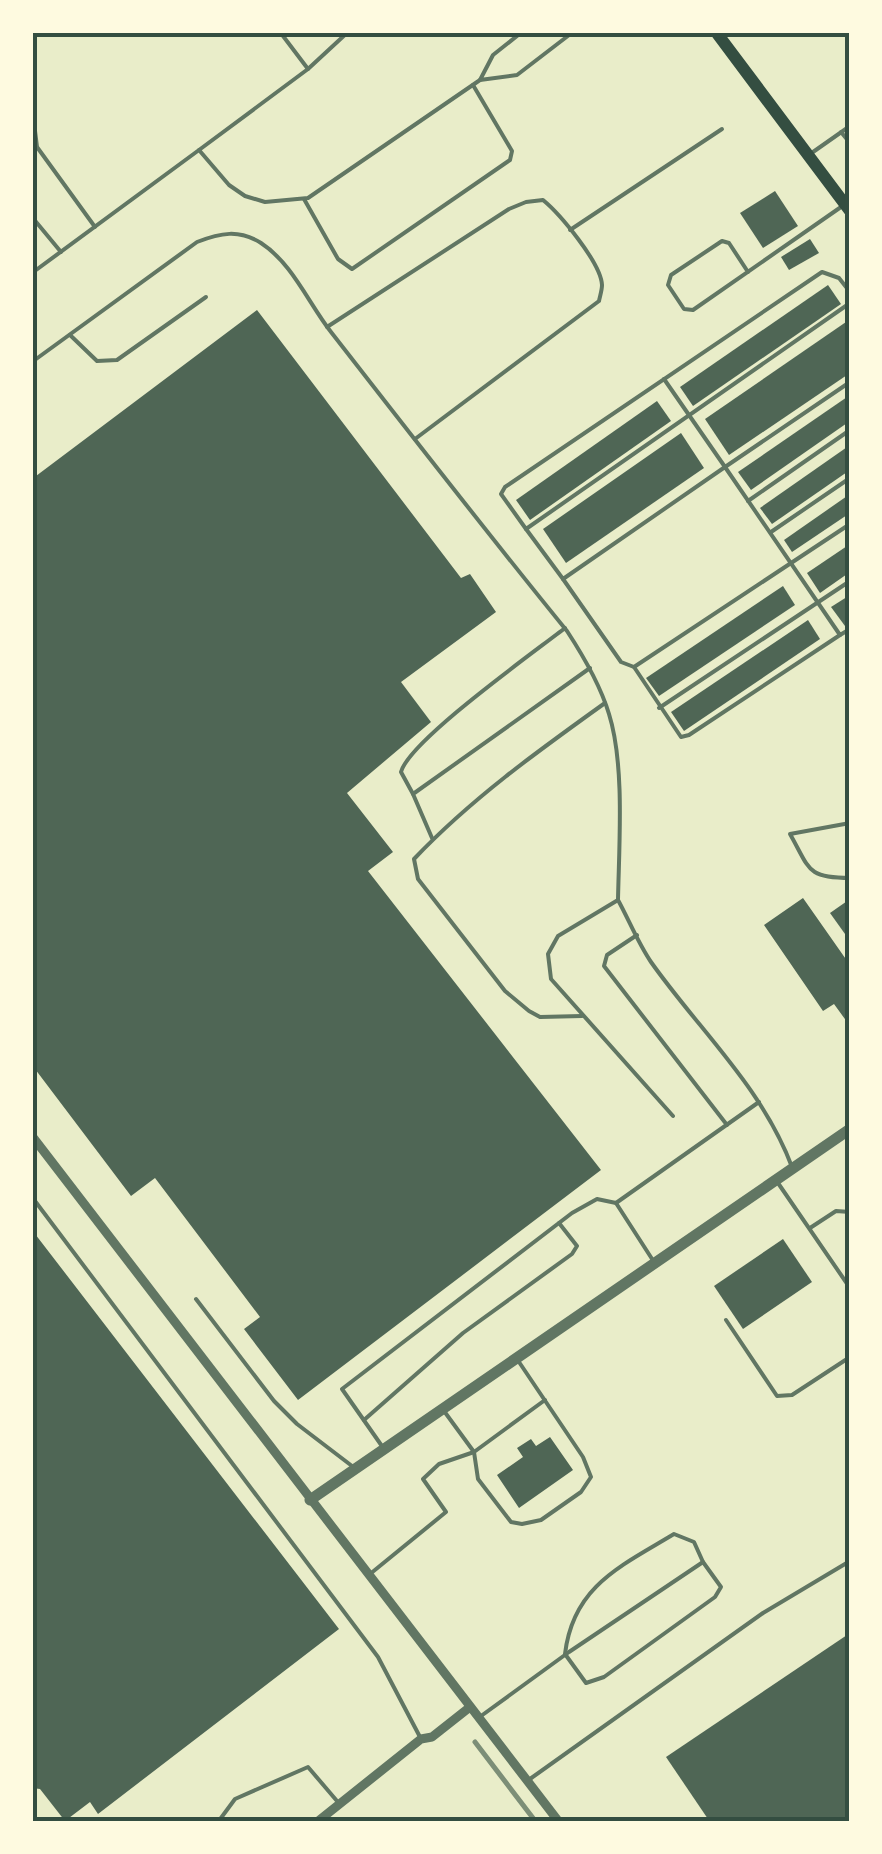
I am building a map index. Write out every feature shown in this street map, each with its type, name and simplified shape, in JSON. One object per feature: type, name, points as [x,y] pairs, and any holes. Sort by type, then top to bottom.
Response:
[{"type":"main road","points":[[716,32],[847,208]]},
{"type":"street","points":[[310,1500],[850,1129]]},
{"type":"street","points":[[32,1136],[559,1822]]},
{"type":"street","points":[[318,1822],[421,1738],[432,1737],[470,1707]]},
{"type":"lane","points":[[280,32],[308,69]]},
{"type":"lane","points":[[32,273],[308,69],[348,32]]},
{"type":"lane","points":[[199,150],[229,186],[245,196],[265,202],[304,199],[320,192],[480,80],[493,55],[522,32]]},
{"type":"lane","points":[[480,80],[516,75],[573,32]]},
{"type":"lane","points":[[304,199],[338,259],[352,268],[510,160],[512,151],[473,85]]},
{"type":"lane","points":[[32,107],[37,148],[95,227]]},
{"type":"lane","points":[[808,155],[850,126]]},
{"type":"lane","points":[[570,230],[722,129]]},
{"type":"lane","points":[[841,132],[850,143]]},
{"type":"lane","points":[[327,327],[508,209],[543,200],[570,230],[594,263],[602,283],[599,301],[415,439]]},
{"type":"lane","points":[[748,272],[722,240],[671,275],[668,285],[684,309],[694,310],[847,208]]},
{"type":"lane","points":[[32,217],[61,252]]},
{"type":"lane","points":[[32,362],[196,242],[219,233],[241,233],[263,244],[285,266],[327,327],[565,628],[590,668],[610,717],[620,793],[618,900],[649,960],[759,1102],[784,1145],[792,1168]]},
{"type":"lane","points":[[850,292],[839,278],[822,272],[505,487],[502,494],[621,662],[634,667],[682,737],[850,629]]},
{"type":"lane","points":[[70,335],[97,361],[117,360],[206,297]]},
{"type":"lane","points":[[526,529],[850,303]]},
{"type":"lane","points":[[664,379],[840,636]]},
{"type":"lane","points":[[563,579],[850,382]]},
{"type":"lane","points":[[748,501],[850,430]]},
{"type":"lane","points":[[770,533],[850,478]]},
{"type":"lane","points":[[634,667],[850,524]]},
{"type":"lane","points":[[659,708],[850,580]]},
{"type":"lane","points":[[433,840],[401,772],[404,762],[448,720],[565,628]]},
{"type":"lane","points":[[413,794],[590,668]]},
{"type":"lane","points":[[583,1016],[540,1017],[506,990],[418,879],[414,859],[523,763],[605,703]]},
{"type":"lane","points":[[850,823],[790,834],[813,874],[850,878]]},
{"type":"lane","points":[[618,900],[558,936],[548,954],[551,980],[672,1116]]},
{"type":"lane","points":[[637,936],[607,956],[604,966],[727,1125]]},
{"type":"lane","points":[[616,1204],[759,1102]]},
{"type":"lane","points":[[776,1179],[850,1288]]},
{"type":"lane","points":[[32,1197],[378,1656],[421,1738]]},
{"type":"lane","points":[[384,1449],[342,1390],[559,1222],[598,1199],[616,1204],[654,1263]]},
{"type":"lane","points":[[810,1229],[836,1210],[850,1212]]},
{"type":"lane","points":[[364,1420],[463,1333],[572,1254],[577,1246],[559,1222]]},
{"type":"lane","points":[[196,1299],[274,1401],[297,1424],[356,1468]]},
{"type":"lane","points":[[726,1320],[777,1396],[792,1395],[850,1357]]},
{"type":"lane","points":[[442,1409],[474,1452],[478,1479],[511,1522],[540,1520],[581,1492],[591,1477],[589,1467],[516,1358]]},
{"type":"lane","points":[[368,1576],[446,1512],[423,1479],[439,1464],[474,1452],[545,1400]]},
{"type":"lane","points":[[674,1534],[694,1542],[703,1562],[722,1587],[715,1597],[604,1677],[586,1682],[566,1654],[568,1635],[580,1605],[606,1574],[674,1534]]},
{"type":"lane","points":[[526,1781],[763,1613],[850,1561]]},
{"type":"lane","points":[[478,1718],[703,1562]]},
{"type":"lane","points":[[218,1822],[235,1799],[308,1767],[340,1804]]},
{"type":"building","points":[[775,191],[798,226],[763,248],[740,213]]},
{"type":"building","points":[[810,239],[819,253],[789,270],[781,257]]},
{"type":"building","points":[[828,285],[841,304],[693,406],[680,387]]},
{"type":"building","points":[[257,310],[461,578],[470,574],[496,612],[401,682],[431,722],[347,793],[393,852],[368,871],[601,1170],[298,1400],[244,1329],[260,1317],[155,1178],[131,1196],[32,1065],[32,479]]},
{"type":"building","points":[[846,322],[850,327],[850,373],[729,455],[705,419]]},
{"type":"building","points":[[850,395],[850,421],[751,490],[738,472]]},
{"type":"building","points":[[657,401],[671,421],[530,520],[516,500]]},
{"type":"building","points":[[681,433],[704,468],[566,563],[543,529]]},
{"type":"building","points":[[850,445],[850,470],[772,524],[760,508]]},
{"type":"building","points":[[850,494],[850,513],[792,552],[784,540]]},
{"type":"building","points":[[850,544],[850,572],[820,593],[807,573]]},
{"type":"building","points":[[783,586],[795,605],[659,696],[646,678]]},
{"type":"building","points":[[850,595],[850,623],[845,626],[831,607]]},
{"type":"building","points":[[808,620],[820,639],[684,731],[671,712]]},
{"type":"building","points":[[803,898],[850,965],[850,1026],[834,1004],[823,1011],[764,925]]},
{"type":"building","points":[[850,899],[850,941],[830,913]]},
{"type":"building","points":[[32,1230],[339,1629],[98,1814],[90,1802],[65,1821],[40,1789],[32,1788]]},
{"type":"building","points":[[783,1239],[812,1282],[743,1329],[714,1286]]},
{"type":"building","points":[[550,1437],[573,1470],[519,1508],[497,1475],[523,1457],[517,1448],[531,1439],[536,1446]]},
{"type":"building","points":[[850,1633],[850,1822],[710,1822],[666,1757]]},
{"type":"railway","points":[[475,1742],[536,1822]]}]
